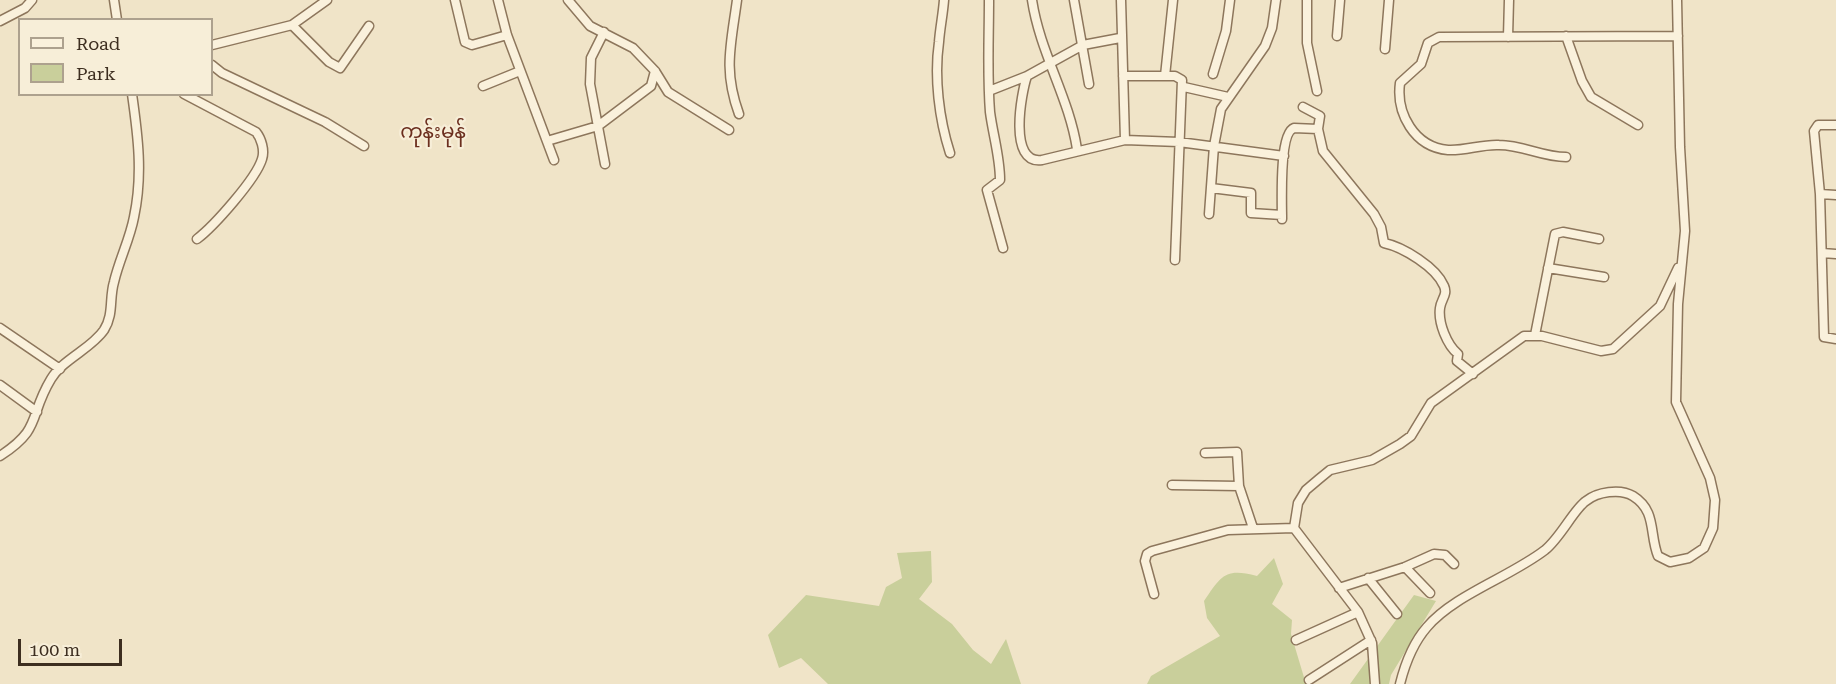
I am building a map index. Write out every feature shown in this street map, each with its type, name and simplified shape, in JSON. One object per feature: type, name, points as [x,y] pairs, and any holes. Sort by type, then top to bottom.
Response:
[{"type":"street","points":[[0,21],[25,8],[32,0]]},
{"type":"street","points":[[114,0],[117,18]]},
{"type":"street","points":[[213,45],[292,25],[327,0]]},
{"type":"street","points":[[455,0],[465,42],[472,45],[507,35]]},
{"type":"street","points":[[498,0],[507,35],[554,160]]},
{"type":"street","points":[[568,0],[590,26],[633,48],[655,71],[668,92],[729,130]]},
{"type":"street","points":[[737,0],[729,57],[729,84],[739,114]]},
{"type":"street","points":[[944,0],[938,44],[939,77],[942,128],[950,153]]},
{"type":"street","points":[[989,0],[987,58],[989,91],[1000,180],[987,190],[1003,248]]},
{"type":"street","points":[[1032,0],[1048,63],[1069,109],[1077,149]]},
{"type":"street","points":[[1074,0],[1089,84]]},
{"type":"street","points":[[1121,0],[1120,38],[1125,140]]},
{"type":"street","points":[[1165,76],[1173,0]]},
{"type":"street","points":[[1213,74],[1226,31],[1230,0]]},
{"type":"street","points":[[1209,214],[1214,146],[1221,109],[1265,46],[1272,27],[1276,0]]},
{"type":"street","points":[[1307,0],[1307,43],[1317,91]]},
{"type":"street","points":[[1337,36],[1340,0]]},
{"type":"street","points":[[1385,49],[1389,0]]},
{"type":"street","points":[[1508,38],[1509,0]]},
{"type":"street","points":[[1400,684],[1407,660],[1426,628],[1444,611],[1521,568],[1548,548],[1585,501],[1609,491],[1632,495],[1649,512],[1653,521],[1654,546],[1658,556],[1670,562],[1689,558],[1704,548],[1713,528],[1715,500],[1710,478],[1676,402],[1677,304],[1685,231],[1680,147],[1677,0]]},
{"type":"street","points":[[292,25],[329,62],[340,69],[369,26]]},
{"type":"street","points":[[604,32],[591,58],[590,74],[605,164]]},
{"type":"street","points":[[1566,36],[1582,81],[1592,97],[1638,125]]},
{"type":"street","points":[[1566,157],[1541,156],[1527,149],[1497,144],[1449,150],[1439,148],[1421,139],[1405,122],[1398,104],[1400,83],[1422,64],[1432,39],[1678,36]]},
{"type":"street","points":[[989,91],[1027,76],[1083,45],[1120,38]]},
{"type":"street","points":[[213,66],[222,73],[325,122],[364,146]]},
{"type":"street","points":[[483,86],[520,71]]},
{"type":"street","points":[[546,141],[598,126],[651,86],[655,71]]},
{"type":"street","points":[[1027,76],[1018,115],[1027,157],[1036,161],[1077,149],[1125,140],[1179,142],[1284,156]]},
{"type":"street","points":[[1123,76],[1179,77],[1184,87],[1179,142],[1175,260]]},
{"type":"street","points":[[1184,87],[1228,97]]},
{"type":"street","points":[[0,456],[21,442],[32,427],[52,376],[102,333],[113,307],[114,280],[134,216],[140,164],[132,96]]},
{"type":"street","points":[[188,96],[256,132],[262,149],[262,159],[239,195],[211,228],[197,239]]},
{"type":"street","points":[[1302,107],[1320,116],[1318,129],[1323,151],[1374,214],[1381,227],[1384,243],[1399,246],[1419,260],[1444,285],[1446,295],[1440,311],[1449,346],[1458,354],[1457,361],[1473,374]]},
{"type":"street","points":[[1836,125],[1818,125],[1814,131],[1820,194],[1824,337],[1836,339]]},
{"type":"street","points":[[1211,188],[1251,193],[1251,213],[1282,217],[1284,156],[1289,129],[1318,129]]},
{"type":"street","points":[[1820,194],[1836,195]]},
{"type":"street","points":[[1534,334],[1557,232],[1599,239]]},
{"type":"street","points":[[1822,253],[1836,254]]},
{"type":"street","points":[[1375,684],[1371,640],[1358,612],[1294,528],[1298,503],[1306,490],[1330,470],[1372,460],[1412,436],[1431,403],[1515,342],[1534,334],[1601,351],[1613,349],[1660,306],[1682,259]]},
{"type":"street","points":[[1548,268],[1604,277]]},
{"type":"street","points":[[0,328],[60,369]]},
{"type":"street","points":[[0,385],[37,412]]},
{"type":"street","points":[[1205,453],[1237,452],[1239,486],[1253,528]]},
{"type":"street","points":[[1172,485],[1239,486]]},
{"type":"street","points":[[1154,594],[1145,561],[1147,554],[1208,534],[1253,528],[1264,531],[1294,528]]},
{"type":"street","points":[[1339,588],[1405,567],[1439,553],[1445,555],[1454,564]]},
{"type":"street","points":[[1405,567],[1430,593]]},
{"type":"street","points":[[1368,578],[1397,614]]},
{"type":"street","points":[[1296,640],[1358,612]]},
{"type":"street","points":[[1309,680],[1371,640]]},
{"type":"green space","points":[[931,551],[932,582],[919,599],[952,624],[973,650],[991,664],[1006,639],[1021,684],[828,684],[801,658],[779,668],[768,635],[806,595],[879,606],[886,587],[902,578],[897,553]]},
{"type":"green space","points":[[1274,558],[1283,584],[1272,604],[1292,620],[1291,634],[1306,684],[1147,684],[1151,676],[1220,636],[1207,618],[1204,601],[1220,580],[1225,576],[1238,573],[1257,576]]},
{"type":"green space","points":[[1414,595],[1436,601],[1391,675],[1389,684],[1350,684]]},
{"type":"district","name":"ကုန်းမုန်","points":[[433,132]]}]
